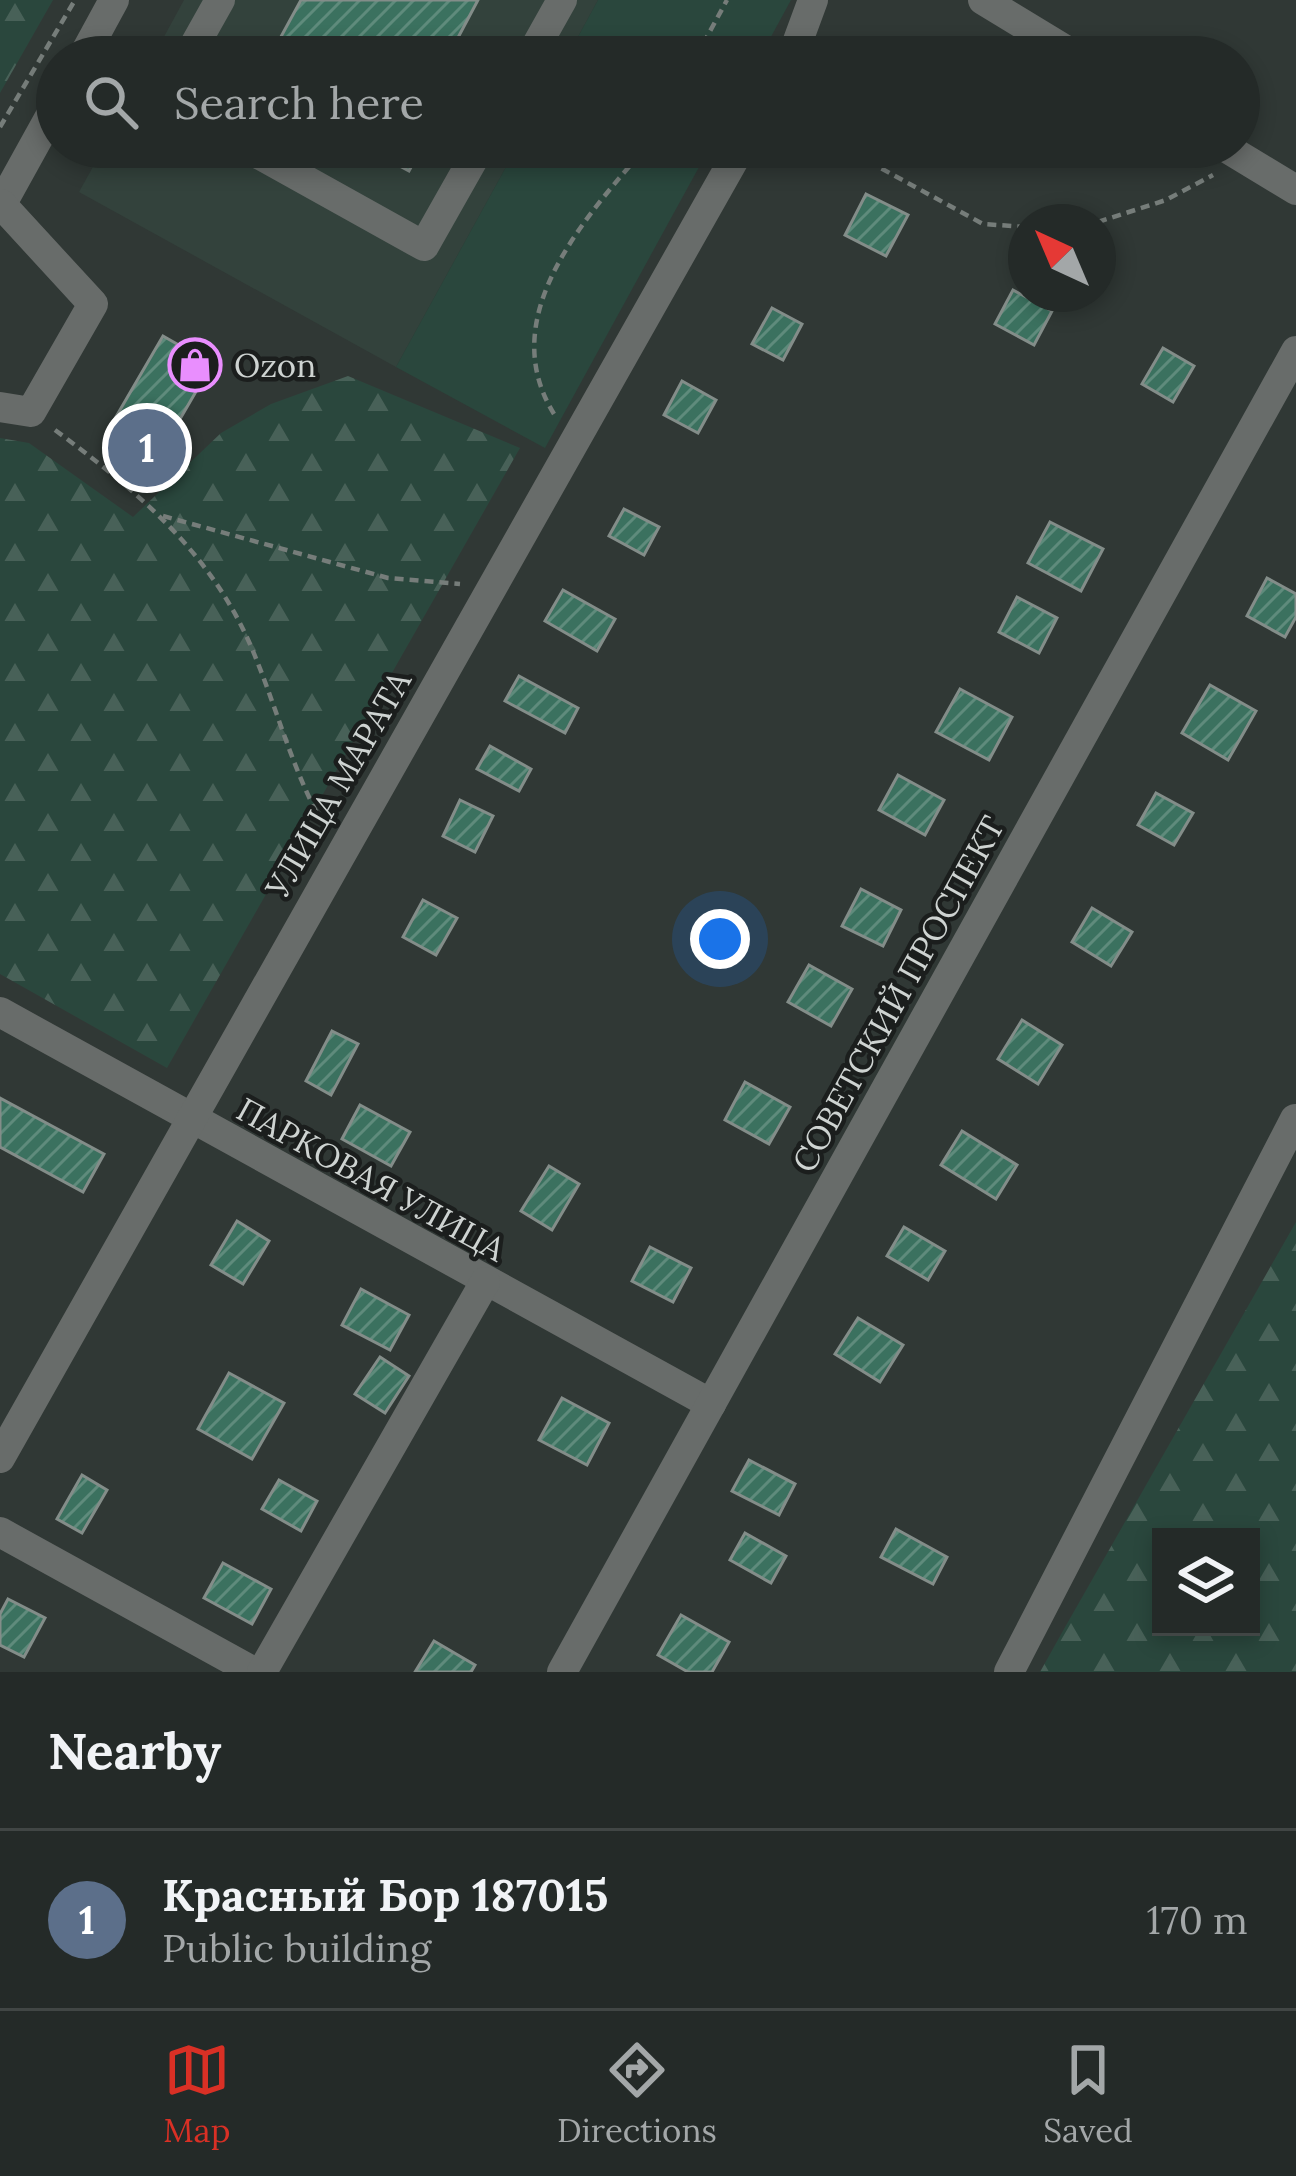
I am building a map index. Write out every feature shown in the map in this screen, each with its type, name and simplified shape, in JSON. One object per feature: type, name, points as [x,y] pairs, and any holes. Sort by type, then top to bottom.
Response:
[{"type":"street","points":[[95,36],[115,0]]},
{"type":"street","points":[[200,36],[220,0]]},
{"type":"street","points":[[542,36],[562,0]]},
{"type":"street","points":[[800,36],[813,0]]},
{"type":"street","points":[[982,0],[1042,36]]},
{"type":"street","points":[[15,410],[93,304],[1,206],[36,142]]},
{"type":"street","points":[[283,168],[424,247],[468,168]]},
{"type":"street","name":"УЛИЦА МАРАТА","points":[[0,1458],[729,168]]},
{"type":"street","points":[[1260,168],[1296,190]]},
{"type":"street","name":"СОВЕТСКИЙ ПРОСПЕКТ","points":[[562,1672],[1296,351]]},
{"type":"street","name":"ПАРКОВАЯ УЛИЦА","points":[[0,1012],[711,1404]]},
{"type":"street","points":[[1009,1672],[1295,1119]]},
{"type":"street","points":[[0,1532],[258,1672],[485,1282]]},
{"type":"path","points":[[54,36],[75,0]]},
{"type":"path","points":[[707,36],[727,0]]},
{"type":"path","points":[[0,127],[36,66]]},
{"type":"path","points":[[572,444],[539,390],[530,353],[534,325],[565,250],[629,168]]},
{"type":"path","points":[[880,168],[983,224],[1008,226]]},
{"type":"path","points":[[1116,216],[1166,200],[1213,168]]},
{"type":"path","points":[[15,410],[163,516],[194,550],[229,602],[256,656],[296,778],[340,853]]},
{"type":"path","points":[[163,516],[388,578],[434,578],[490,590]]},
{"type":"shaded area","points":[[184,0],[598,0],[578,36],[164,36]]},
{"type":"shaded area","points":[[92,168],[505,168],[396,367],[79,192]]},
{"type":"green space","points":[[0,0],[53,0],[0,93]]},
{"type":"green space","points":[[598,0],[791,0],[771,36],[578,36]]},
{"type":"green space","points":[[505,168],[698,168],[545,448],[396,367]]},
{"type":"green space","points":[[348,376],[520,448],[167,1068],[0,974],[0,438],[29,443],[133,517],[221,433],[271,404]]},
{"type":"green space","points":[[1296,1222],[1296,1672],[1040,1672]]},
{"type":"building","points":[[301,0],[478,0],[459,36],[281,36]]},
{"type":"building","points":[[866,194],[908,215],[886,256],[845,235]]},
{"type":"building","points":[[1008,299],[1008,312],[1051,312],[1034,345],[995,324]]},
{"type":"building","points":[[772,308],[802,324],[783,360],[752,344]]},
{"type":"building","points":[[163,336],[212,364],[155,462],[106,434]]},
{"type":"building","points":[[1163,348],[1194,366],[1173,402],[1142,384]]},
{"type":"building","points":[[682,381],[716,400],[698,433],[664,415]]},
{"type":"building","points":[[624,509],[659,527],[644,555],[609,536]]},
{"type":"building","points":[[1050,522],[1103,549],[1081,591],[1028,563]]},
{"type":"building","points":[[1267,578],[1296,594],[1296,617],[1285,637],[1247,616]]},
{"type":"building","points":[[563,590],[615,619],[597,651],[545,621]]},
{"type":"building","points":[[1017,597],[1057,618],[1039,653],[999,632]]},
{"type":"building","points":[[519,676],[578,708],[565,733],[505,701]]},
{"type":"building","points":[[1210,685],[1256,711],[1228,760],[1182,733]]},
{"type":"building","points":[[960,689],[1012,717],[989,760],[936,732]]},
{"type":"building","points":[[490,746],[531,769],[519,791],[477,769]]},
{"type":"building","points":[[898,775],[944,800],[925,835],[879,810]]},
{"type":"building","points":[[1156,793],[1193,813],[1174,845],[1138,825]]},
{"type":"building","points":[[460,800],[493,816],[475,852],[443,836]]},
{"type":"building","points":[[861,889],[901,910],[883,946],[842,926]]},
{"type":"building","points":[[423,900],[457,918],[436,955],[403,937]]},
{"type":"building","points":[[1092,908],[1132,932],[1111,966],[1072,942]]},
{"type":"building","points":[[809,965],[852,989],[831,1026],[788,1002]]},
{"type":"building","points":[[1022,1020],[1062,1045],[1038,1084],[998,1059]]},
{"type":"building","points":[[332,1031],[358,1044],[331,1095],[306,1081]]},
{"type":"building","points":[[745,1082],[790,1107],[769,1144],[725,1120]]},
{"type":"building","points":[[0,1098],[104,1154],[83,1192],[0,1147]]},
{"type":"building","points":[[360,1105],[410,1132],[391,1166],[342,1139]]},
{"type":"building","points":[[962,1131],[1017,1165],[996,1199],[941,1165]]},
{"type":"building","points":[[549,1166],[579,1184],[552,1230],[521,1211]]},
{"type":"building","points":[[237,1221],[269,1241],[243,1284],[211,1265]]},
{"type":"building","points":[[904,1227],[945,1251],[928,1280],[887,1256]]},
{"type":"building","points":[[650,1247],[691,1268],[673,1302],[632,1281]]},
{"type":"building","points":[[361,1289],[409,1315],[390,1350],[342,1325]]},
{"type":"building","points":[[858,1318],[903,1345],[880,1382],[835,1354]]},
{"type":"building","points":[[380,1357],[409,1376],[385,1413],[355,1394]]},
{"type":"building","points":[[229,1373],[284,1403],[252,1459],[198,1429]]},
{"type":"building","points":[[562,1398],[609,1423],[587,1465],[539,1440]]},
{"type":"building","points":[[749,1460],[795,1484],[779,1515],[732,1491]]},
{"type":"building","points":[[82,1475],[107,1490],[82,1533],[57,1519]]},
{"type":"building","points":[[279,1480],[317,1501],[301,1531],[262,1509]]},
{"type":"building","points":[[896,1529],[947,1557],[933,1584],[881,1557]]},
{"type":"building","points":[[745,1533],[786,1556],[771,1583],[730,1560]]},
{"type":"building","points":[[223,1563],[271,1589],[252,1624],[204,1598]]},
{"type":"building","points":[[8,1599],[45,1618],[24,1657],[0,1645],[0,1614]]},
{"type":"building","points":[[681,1615],[729,1642],[712,1672],[688,1672],[658,1655]]},
{"type":"building","points":[[434,1641],[475,1665],[471,1672],[415,1672]]},
{"type":"place","name":"Ozon","points":[[195,365]]},
{"type":"place","name":"Красный Бор 187015","points":[[147,448]]}]
